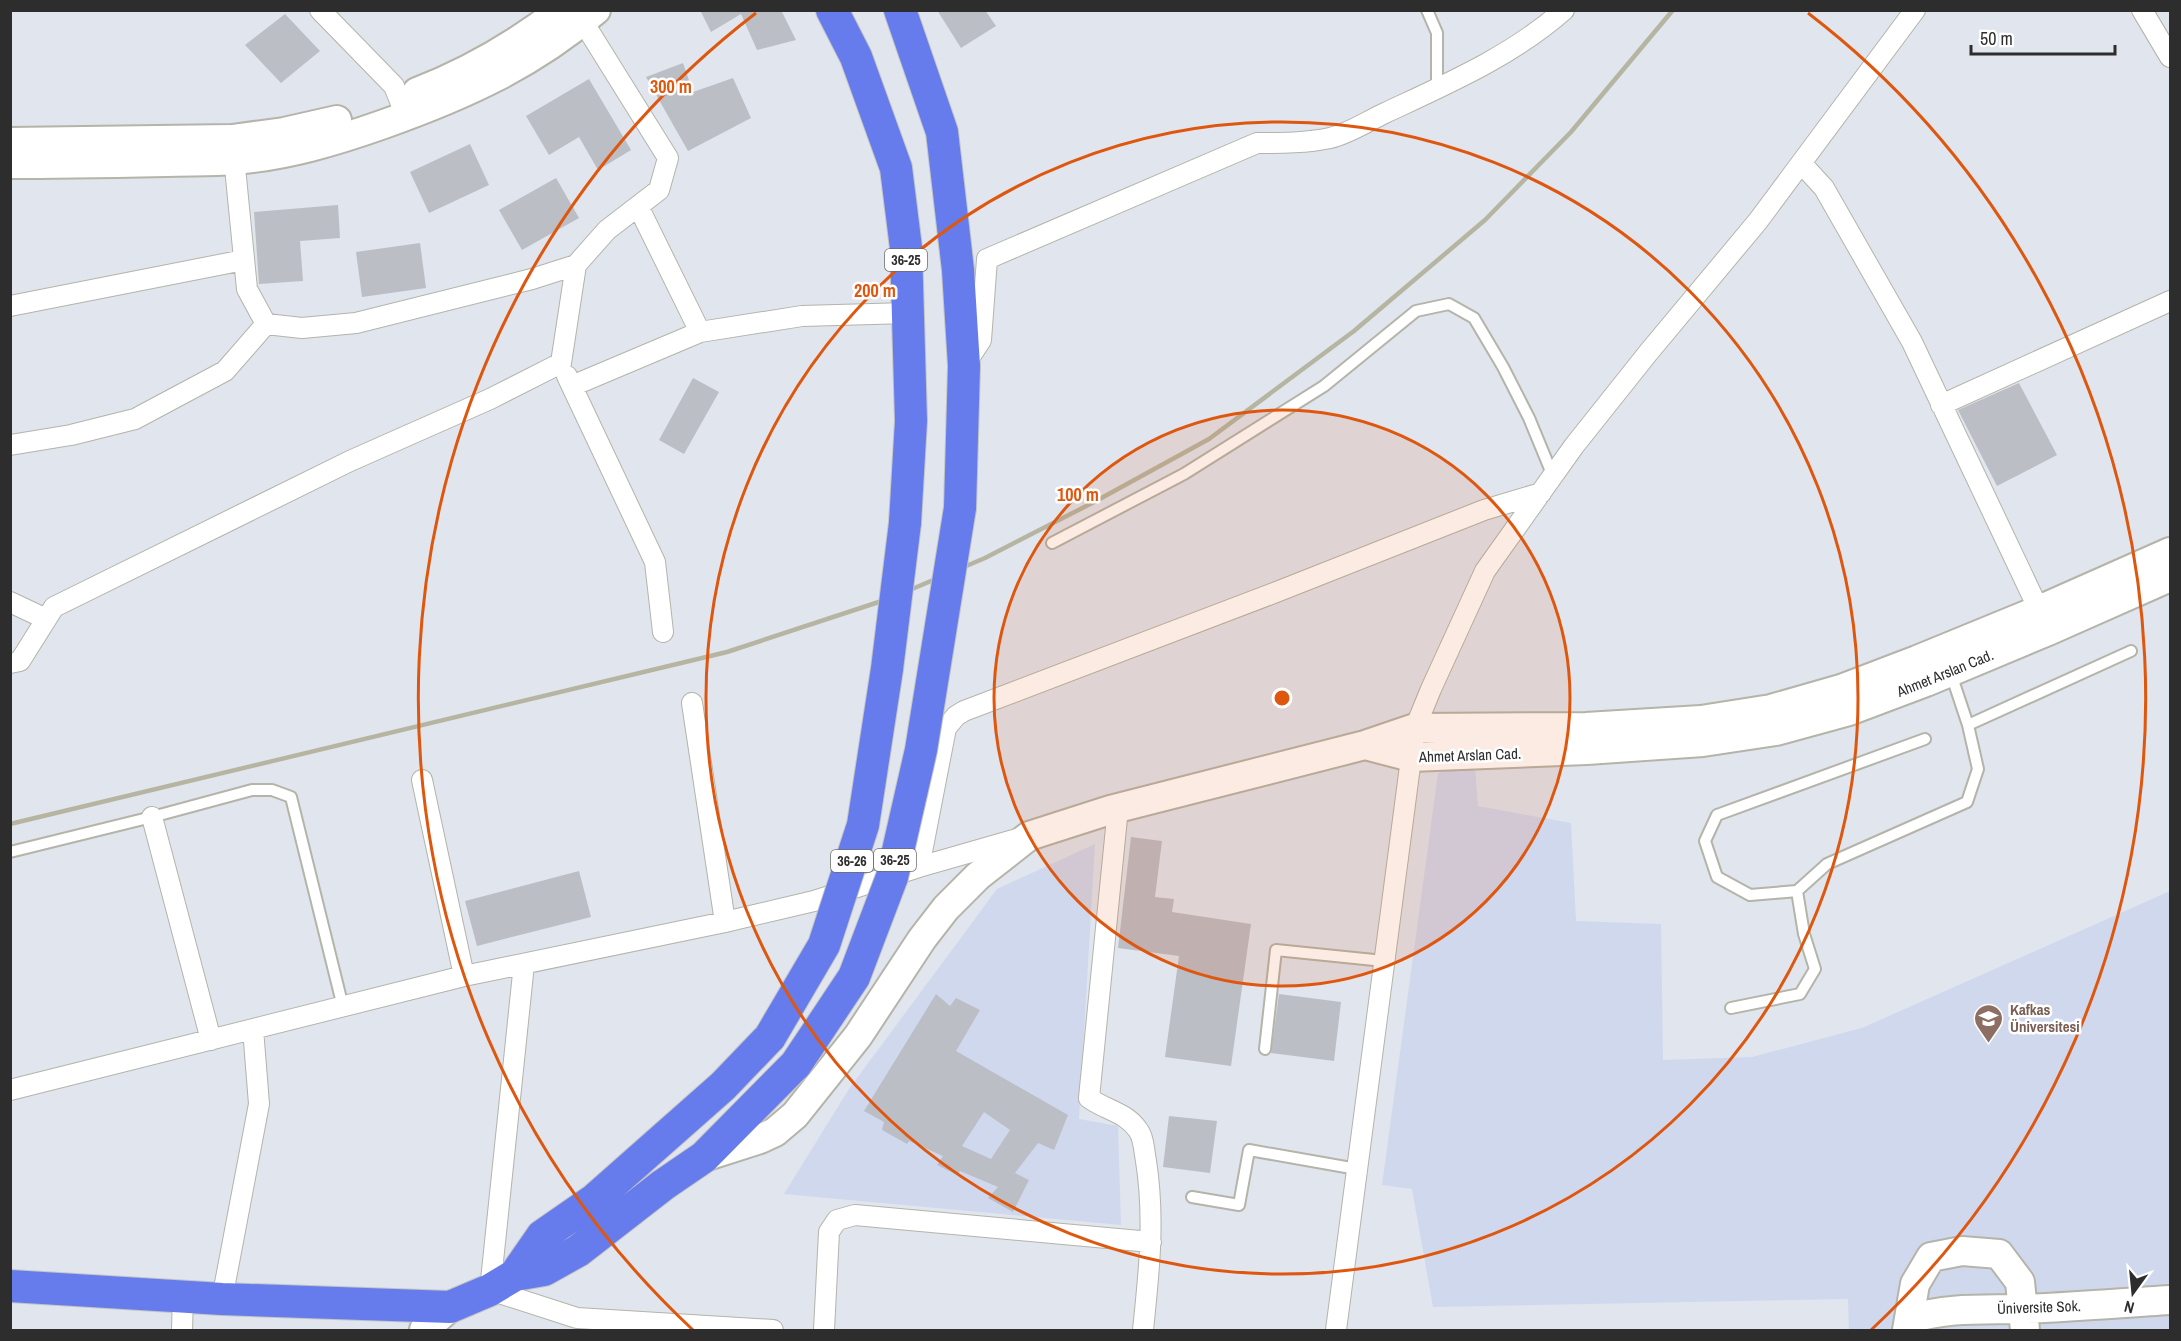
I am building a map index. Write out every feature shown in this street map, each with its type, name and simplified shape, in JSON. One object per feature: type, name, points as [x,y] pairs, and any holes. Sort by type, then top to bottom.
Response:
[{"type":"main road","name":"36-25","points":[[832,10],[856,57],[896,168],[906,248],[911,421],[905,522],[887,669]]},
{"type":"main road","name":"36-25","points":[[502,1283],[544,1270],[578,1251],[663,1185],[704,1157],[796,1064],[854,977],[891,877],[921,750],[960,508],[964,366],[958,270],[942,132],[907,15]]},
{"type":"main road","name":"36-26","points":[[502,1283],[542,1236],[609,1186],[723,1086],[770,1037],[824,945],[839,903],[863,825],[887,669]]},
{"type":"main road","points":[[10,1286],[222,1299],[450,1307],[502,1283]]},
{"type":"street","points":[[320,10],[394,86],[402,108]]},
{"type":"street","points":[[964,366],[981,340],[987,260],[1257,143],[1285,143],[1332,138],[1501,55],[1550,23],[1564,10]]},
{"type":"street","points":[[1336,1330],[1415,728],[1485,571],[1553,476],[1648,353],[1758,221],[1802,164],[1915,10]]},
{"type":"street","points":[[2142,10],[2170,57]]},
{"type":"street","points":[[10,164],[233,149],[313,126],[402,108],[450,78],[515,43],[579,13],[668,158],[659,190],[607,230],[576,265],[507,286],[356,323],[302,328],[266,324]]},
{"type":"street","points":[[10,142],[233,149]]},
{"type":"street","points":[[233,149],[247,289],[266,324]]},
{"type":"street","points":[[1802,164],[1824,188],[1912,342],[2039,610]]},
{"type":"street","points":[[638,206],[700,332]]},
{"type":"street","points":[[10,306],[244,260]]},
{"type":"street","points":[[576,265],[561,363],[655,562],[663,632]]},
{"type":"street","points":[[1941,405],[2170,302]]},
{"type":"street","points":[[572,386],[700,332],[802,316],[908,313]]},
{"type":"street","points":[[10,445],[71,435],[135,419],[225,371],[266,324]]},
{"type":"street","points":[[10,663],[20,661],[54,607],[350,461],[490,399],[561,363]]},
{"type":"street","points":[[919,867],[945,728],[964,711],[1484,510],[1541,493]]},
{"type":"street","name":"Ahmet Arslan Cad.","points":[[1365,746],[1415,728],[1586,727],[1701,720],[1771,709],[1841,689],[2039,610],[2170,552]]},
{"type":"street","name":"Ahmet Arslan Cad.","points":[[1365,746],[1411,757],[1680,744],[1776,731],[1848,711],[1950,672],[2170,577]]},
{"type":"street","points":[[10,602],[46,619]]},
{"type":"street","points":[[692,703],[725,922]]},
{"type":"street","points":[[10,1090],[464,976],[725,922],[814,901],[1118,808],[1365,746]]},
{"type":"street","points":[[422,780],[464,976]]},
{"type":"street","points":[[1118,808],[1089,1098],[1100,1106],[1129,1119],[1140,1132],[1151,1191],[1151,1242],[1143,1330]]},
{"type":"street","points":[[152,817],[211,1040]]},
{"type":"street","points":[[704,1157],[760,1139],[775,1132],[795,1115],[858,1036],[922,939],[946,908],[978,876],[1029,836]]},
{"type":"street","points":[[524,964],[502,1283],[574,1324],[773,1330]]},
{"type":"street","points":[[222,1299],[259,1104],[253,1029]]},
{"type":"street","points":[[824,1330],[829,1232],[837,1220],[855,1215],[1151,1242]]},
{"type":"street","points":[[1908,1325],[1916,1284],[1931,1257],[1962,1251],[1999,1254],[2020,1282],[2024,1320]]},
{"type":"street","points":[[182,1330],[183,1296]]},
{"type":"street","name":"Üniversite Sok.","points":[[1908,1325],[1937,1311],[1975,1308],[2024,1320],[2170,1300]]},
{"type":"street","points":[[424,1330],[450,1307]]},
{"type":"lane","points":[[1427,10],[1437,33],[1437,88]]},
{"type":"lane","points":[[1052,543],[1184,474],[1324,386],[1416,311],[1449,304],[1474,318],[1529,418],[1553,476]]},
{"type":"lane","points":[[1968,724],[2131,651]]},
{"type":"lane","points":[[1925,739],[1716,816],[1705,841],[1717,877],[1750,895],[1797,891],[1827,864],[1967,802],[1978,769],[1968,724],[1950,672]]},
{"type":"lane","points":[[10,852],[252,790],[272,790],[291,797],[342,1007]]},
{"type":"lane","points":[[1731,1008],[1800,994],[1815,969],[1804,934],[1797,891]]},
{"type":"lane","points":[[1264,1049],[1276,950],[1384,961]]},
{"type":"lane","points":[[1192,1197],[1239,1205],[1249,1149],[1357,1169]]},
{"type":"shaded area","name":"Kafkas Üniversitesi","points":[[1475,766],[1478,806],[1571,823],[1576,921],[1661,924],[1663,1060],[1752,1057],[1862,1028],[2170,891],[2170,1330],[1849,1330],[1848,1299],[1433,1307],[1412,1189],[1382,1185],[1438,773],[1456,767]]},
{"type":"shaded area","points":[[1095,844],[1079,1119],[1118,1126],[1121,1225],[784,1194],[849,1089],[997,889]]},
{"type":"building","points":[[700,10],[781,10],[796,40],[757,50],[741,14],[711,32]]},
{"type":"building","points":[[937,10],[985,10],[996,26],[961,48]]},
{"type":"building","points":[[285,14],[320,51],[281,83],[245,45]]},
{"type":"building","points":[[683,63],[693,92],[733,78],[751,118],[688,151],[646,77]]},
{"type":"building","points":[[589,79],[631,150],[598,170],[579,137],[549,155],[526,116]]},
{"type":"building","points":[[470,144],[489,185],[429,213],[410,172]]},
{"type":"building","points":[[556,178],[579,218],[522,250],[499,210]]},
{"type":"building","points":[[338,205],[340,238],[300,241],[303,281],[259,284],[254,212]]},
{"type":"building","points":[[420,243],[426,288],[362,297],[356,252]]},
{"type":"building","points":[[693,378],[719,392],[684,454],[659,440]]},
{"type":"building","points":[[2019,383],[2057,455],[1997,486],[1958,410]]},
{"type":"building","points":[[1131,837],[1162,841],[1155,897],[1174,899],[1172,912],[1251,924],[1231,1066],[1165,1057],[1179,956],[1118,948]]},
{"type":"building","points":[[579,871],[591,917],[477,946],[465,901]]},
{"type":"building","points":[[936,994],[950,1006],[956,998],[980,1010],[956,1051],[1068,1115],[1054,1150],[1038,1143],[1015,1173],[1029,1180],[1013,1212],[988,1198],[998,1187],[960,1171],[957,1175],[937,1165],[943,1156],[909,1141],[907,1144],[882,1130],[884,1122],[864,1111]],"holes":[[[984,1112],[1010,1130],[991,1159],[962,1146]]]},
{"type":"building","points":[[1279,994],[1341,1002],[1334,1061],[1271,1053]]},
{"type":"building","points":[[1169,1116],[1217,1121],[1210,1173],[1163,1167]]},
{"type":"railway","points":[[10,824],[727,652],[891,598],[985,558],[1209,439],[1354,331],[1485,220],[1571,132],[1673,10]]},
{"type":"place","name":"Kafkas Üniversitesi","points":[[1989,1044]]}]
